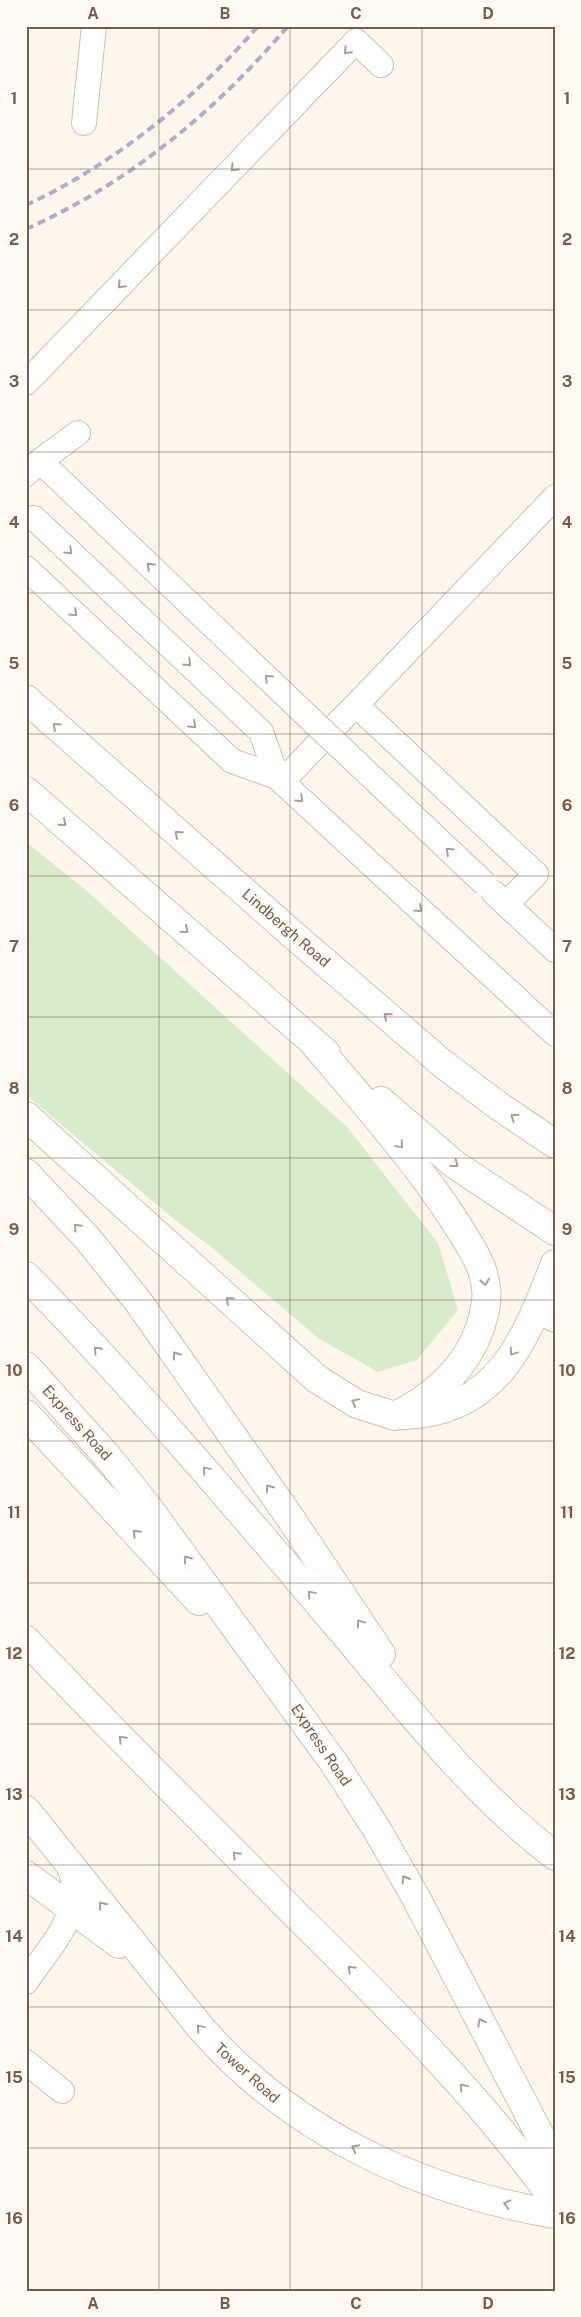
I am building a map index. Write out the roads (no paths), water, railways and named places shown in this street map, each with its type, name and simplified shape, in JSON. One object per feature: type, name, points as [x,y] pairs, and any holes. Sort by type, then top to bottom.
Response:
[{"type":"street","name":"Lindbergh Road","points":[[26,699],[291,933],[443,1064],[500,1107],[555,1144]]},
{"type":"street","points":[[26,790],[454,1164],[555,1231]]},
{"type":"street","points":[[312,1041],[428,1181],[473,1251],[482,1270],[486,1287],[486,1305],[482,1323],[475,1343],[464,1361],[439,1388],[395,1416]]},
{"type":"street","points":[[26,1116],[318,1379],[357,1404],[395,1416],[438,1412],[470,1399],[499,1372],[525,1333],[545,1315],[555,1264]]},
{"type":"street","points":[[26,1173],[87,1238],[137,1300],[291,1519],[456,1765]]},
{"type":"street","points":[[26,1276],[104,1357],[201,1464],[456,1765],[507,1817],[555,1856]]},
{"type":"street","name":"Express Road","points":[[26,1366],[107,1456],[147,1506],[288,1697],[334,1763],[386,1845],[415,1896],[555,2164]]},
{"type":"street","points":[[26,1414],[288,1697]]},
{"type":"street","points":[[26,1640],[172,1790],[396,2014],[495,2124],[555,2201]]},
{"type":"street","name":"Tower Road","points":[[26,1810],[206,2034],[242,2071],[274,2099],[328,2134],[432,2182],[506,2204],[555,2214]]},
{"type":"street","points":[[26,1875],[72,1906],[154,1970]]},
{"type":"lane","points":[[84,124],[94,26]]},
{"type":"lane","points":[[26,383],[356,41],[381,65]]},
{"type":"lane","points":[[78,433],[31,469],[304,712],[555,950]]},
{"type":"lane","points":[[337,724],[555,497]]},
{"type":"lane","points":[[34,518],[261,732],[279,779]]},
{"type":"lane","points":[[26,568],[232,761],[279,779],[555,1034]]},
{"type":"lane","points":[[356,705],[536,874],[506,904]]},
{"type":"lane","points":[[279,779],[317,746]]},
{"type":"lane","points":[[26,1982],[59,1935],[72,1906],[74,1885],[67,1861]]},
{"type":"lane","points":[[28,2061],[62,2091]]},
{"type":"railway","points":[[26,205],[89,171],[151,127],[209,78],[258,26]]},
{"type":"railway","points":[[26,229],[64,211],[100,190],[168,142],[231,87],[288,26]]}]
